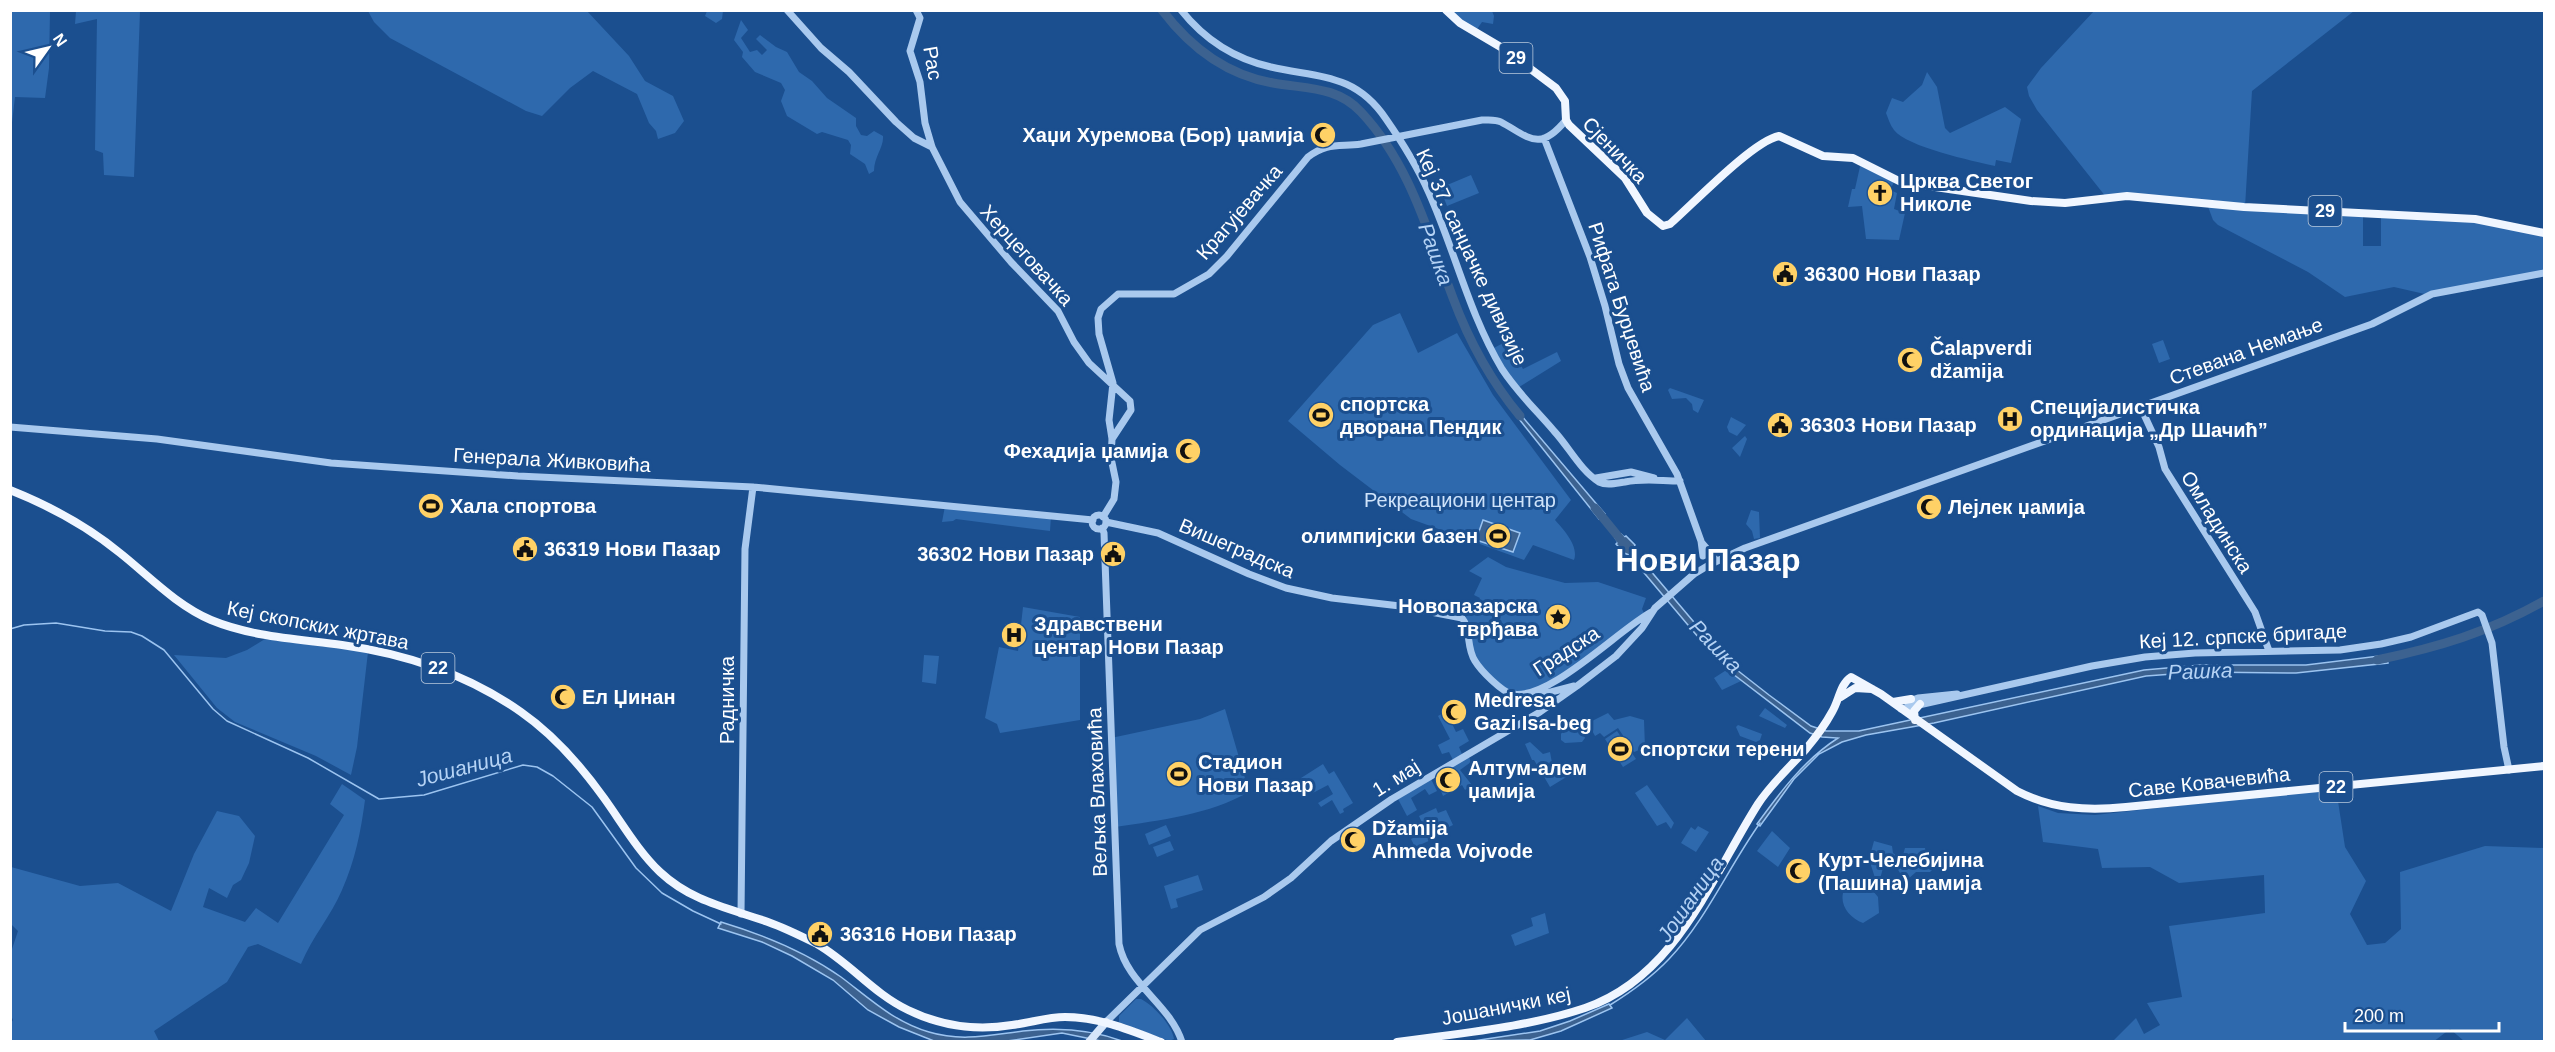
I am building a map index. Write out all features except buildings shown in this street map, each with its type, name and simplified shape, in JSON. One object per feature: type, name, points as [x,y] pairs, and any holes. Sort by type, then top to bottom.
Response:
[{"type":"main road","name":"29","points":[[1446,10],[1461,23],[1504,49],[1556,88],[1564,101],[1566,120]]},
{"type":"main road","name":"Сјеничка","points":[[1566,120],[1576,133],[1625,178],[1654,221],[1666,226],[1754,150],[1773,137],[1784,136],[1816,153],[1854,158],[1901,182],[2031,201],[2065,203],[2127,196],[2235,206],[2475,219],[2544,233]]},
{"type":"main road","name":"Кеј скопских жртава","points":[[10,490],[53,509],[85,528],[111,546],[174,598],[212,621],[272,636],[394,654],[435,667],[484,689],[523,713],[572,758],[604,797],[648,859],[666,878],[697,898],[781,927],[819,945],[894,1002],[915,1013],[944,1024],[991,1028],[1065,1017],[1106,1022]]},
{"type":"main road","name":"22","points":[[1841,697],[1845,682],[1851,677],[1901,709],[1914,712]]},
{"type":"main road","points":[[1841,697],[1855,688],[1872,689]]},
{"type":"main road","name":"Јошанички кеј","points":[[1397,1041],[1529,1022],[1571,1012],[1604,999],[1636,980],[1653,966],[1679,936],[1758,804],[1815,739],[1841,697]]},
{"type":"main road","points":[[1893,702],[1911,699]]},
{"type":"main road","name":"Саве Ковачевића","points":[[1914,712],[1933,733],[2025,795],[2047,803],[2083,810],[2544,766]]},
{"type":"main road","name":"22","points":[[1106,1022],[1161,1041]]},
{"type":"main road","points":[[1089,1041],[1106,1022]]},
{"type":"street","points":[[787,10],[821,48],[849,72],[909,134],[932,147]]},
{"type":"street","name":"Рас","points":[[916,10],[920,18],[910,51],[921,82],[926,123]]},
{"type":"street","name":"Кеј 37. санџачке дивизије","points":[[1182,10],[1208,38],[1240,57],[1270,67],[1326,76],[1350,84],[1376,105],[1429,192],[1480,325],[1502,368],[1526,402],[1553,430],[1583,468],[1599,482],[1614,484],[1657,479],[1680,481]]},
{"type":"street","name":"Крагујевачка","points":[[1113,383],[1100,339],[1099,315],[1102,307],[1118,294],[1178,292],[1213,270],[1311,154],[1338,144],[1357,145],[1482,120],[1499,121],[1529,139],[1544,138]]},
{"type":"street","points":[[1544,138],[1566,120]]},
{"type":"street","name":"Херцеговачка","points":[[926,123],[932,147],[962,206],[1058,311],[1074,342],[1089,363],[1113,383],[1132,404],[1130,413],[1113,439]]},
{"type":"street","name":"Рифата Бурџевића","points":[[1544,138],[1593,268],[1605,306],[1611,337],[1628,388],[1680,481],[1708,559]]},
{"type":"street","name":"Стевана Немање","points":[[1708,559],[1724,556],[2372,324],[2429,295],[2544,273]]},
{"type":"street","points":[[1104,522],[1098,515],[1093,520],[1095,527],[1104,522],[1115,494],[1113,439],[1109,420],[1113,383]]},
{"type":"street","name":"Омладинска","points":[[2141,408],[2159,447],[2165,469],[2255,612],[2270,651]]},
{"type":"street","name":"Генерала Живковића","points":[[10,427],[164,440],[331,463],[753,487],[1093,520]]},
{"type":"street","name":"Радничка","points":[[741,914],[745,549],[753,487]]},
{"type":"street","name":"Вишеградска","points":[[1104,522],[1158,533],[1286,588],[1332,598],[1400,606],[1462,618]]},
{"type":"street","name":"Вељка Влаховића","points":[[1104,522],[1119,944],[1124,962],[1143,988]]},
{"type":"street","name":"1. мај","points":[[1143,988],[1203,928],[1264,897],[1299,872],[1331,841],[1392,798],[1540,711],[1577,686],[1623,649],[1642,628],[1653,611],[1708,559]]},
{"type":"street","name":"Градска","points":[[1462,618],[1467,626],[1467,643],[1474,661],[1503,691],[1521,695],[1542,687],[1572,669],[1653,611]]},
{"type":"street","name":"Кеј 12. српске бригаде","points":[[1901,709],[1914,712],[1963,695],[2140,657],[2340,650],[2381,644],[2411,637],[2478,612],[2483,618],[2489,636],[2509,770]]},
{"type":"street","points":[[1521,695],[1532,698],[1577,686]]},
{"type":"street","points":[[1542,687],[1545,695]]},
{"type":"street","name":"Кеј 12. српске бригаде","points":[[1911,699],[1963,695]]},
{"type":"street","points":[[1901,709],[1911,699]]},
{"type":"street","points":[[1106,1022],[1143,988],[1173,1024],[1182,1041]]},
{"type":"green space","points":[[11,10],[50,11],[49,68],[45,98],[15,97],[11,131]]},
{"type":"green space","points":[[76,11],[140,11],[134,177],[104,175],[103,153],[95,150],[97,19],[75,24]]},
{"type":"green space","points":[[368,11],[587,11],[629,56],[645,81],[673,96],[684,121],[675,133],[658,139],[637,94],[593,71],[570,88],[542,116],[526,111],[390,38],[374,22]]},
{"type":"green space","points":[[707,11],[723,11],[722,19],[716,23],[705,16]]},
{"type":"green space","points":[[1446,11],[1492,11],[1493,24],[1482,22],[1475,32]]},
{"type":"green space","points":[[2094,11],[2354,11],[2252,91],[2245,207],[2363,213],[2363,246],[2381,246],[2381,214],[2439,216],[2544,233],[2544,273],[2429,295],[2394,287],[2345,297],[2308,272],[2218,225],[2213,220],[2207,204],[2106,197],[2037,110],[2027,87],[2041,68]]},
{"type":"green space","points":[[741,20],[748,30],[741,38],[750,52],[757,50],[762,55],[767,50],[756,39],[760,35],[787,52],[799,72],[812,81],[827,98],[856,118],[856,126],[861,135],[867,136],[874,131],[883,136],[874,171],[869,174],[865,164],[850,154],[851,145],[848,140],[822,132],[817,134],[787,116],[781,101],[785,90],[781,83],[755,72],[742,57],[743,52],[734,40]]},
{"type":"green space","points":[[1927,72],[1937,87],[1945,128],[1950,133],[2005,107],[2021,119],[2011,163],[1996,160],[1995,166],[1972,161],[1926,148],[1894,130],[1886,113],[1892,98],[1903,102],[1922,85]]},
{"type":"green space","points":[[1861,162],[1895,180],[1890,190],[1897,193],[1894,209],[1905,213],[1899,240],[1866,239],[1862,206],[1848,207]]},
{"type":"green space","points":[[1471,175],[1479,193],[1447,206],[1440,188]]},
{"type":"green space","name":"Рекреациони центар","points":[[1400,313],[1418,353],[1457,333],[1493,395],[1571,500],[1555,520],[1573,544],[1574,560],[1533,545],[1524,560],[1411,519],[1340,465],[1288,421],[1373,325]]},
{"type":"green space","points":[[2163,340],[2170,359],[2159,363],[2152,344]]},
{"type":"green space","points":[[1507,341],[1523,369],[1557,352],[1561,361],[1516,389],[1492,349]]},
{"type":"green space","points":[[1670,388],[1704,400],[1698,413],[1693,410],[1692,404],[1686,398],[1672,399],[1668,390]]},
{"type":"green space","points":[[1731,417],[1746,425],[1737,436],[1729,432],[1727,427]]},
{"type":"green space","points":[[1745,436],[1747,439],[1740,457],[1732,448]]},
{"type":"green space","points":[[945,506],[1051,516],[1050,531],[956,519],[942,522]]},
{"type":"green space","points":[[1751,510],[1759,512],[1760,538],[1754,539],[1752,531],[1746,524]]},
{"type":"green space","points":[[1488,557],[1506,567],[1565,583],[1598,582],[1646,598],[1642,609],[1645,615],[1615,639],[1540,688],[1511,694],[1475,661],[1462,618],[1472,614],[1480,598],[1474,595],[1482,578],[1469,571]]},
{"type":"green space","points":[[1023,607],[1080,617],[1080,720],[1000,733],[997,724],[985,718],[999,647],[1018,651]]},
{"type":"green space","points":[[265,639],[368,652],[357,747],[351,775],[316,756],[235,722],[217,708],[174,655],[226,658],[247,650]]},
{"type":"green space","points":[[924,655],[939,656],[936,684],[922,682]]},
{"type":"green space","points":[[1728,669],[1741,681],[1722,690],[1714,678]]},
{"type":"green space","points":[[1765,708],[1787,725],[1785,728],[1759,716]]},
{"type":"green space","name":"Стадион Нови Пазар","points":[[1225,709],[1249,792],[1201,811],[1115,827],[1111,738],[1200,719]]},
{"type":"green space","points":[[1446,711],[1456,732],[1463,729],[1469,741],[1459,747],[1462,754],[1453,760],[1449,752],[1442,754],[1438,745],[1450,739],[1438,716]]},
{"type":"green space","points":[[1608,713],[1614,720],[1630,716],[1644,720],[1645,748],[1634,752],[1618,728],[1604,737],[1600,733],[1595,736],[1588,723]]},
{"type":"green space","points":[[1568,723],[1574,724],[1581,730],[1585,738],[1582,742],[1565,743],[1561,740],[1561,734]]},
{"type":"green space","points":[[1738,725],[1762,734],[1760,740],[1756,742],[1740,736],[1736,727]]},
{"type":"green space","name":"спортски терени","points":[[1617,731],[1636,759],[1623,767],[1605,739]]},
{"type":"green space","points":[[1530,742],[1543,754],[1550,752],[1552,763],[1540,770],[1532,760],[1525,744]]},
{"type":"green space","points":[[1468,755],[1471,762],[1460,770],[1472,785],[1465,790],[1462,785],[1443,796],[1435,776]]},
{"type":"green space","points":[[1566,761],[1573,773],[1550,787],[1543,775]]},
{"type":"green space","points":[[1323,764],[1329,774],[1334,771],[1353,803],[1343,809],[1344,812],[1340,814],[1332,800],[1321,807],[1318,803],[1333,794],[1328,785],[1311,794],[1301,778]]},
{"type":"green space","points":[[1431,779],[1437,791],[1429,795],[1425,789],[1411,798],[1417,810],[1407,816],[1398,799]]},
{"type":"green space","points":[[342,784],[365,800],[357,846],[338,900],[301,964],[258,944],[248,947],[227,982],[154,1031],[159,1041],[11,1041],[13,1020],[10,1013],[11,952],[18,931],[11,924],[11,867],[80,886],[118,883],[171,911],[194,854],[217,811],[239,816],[255,836],[249,863],[241,880],[233,885],[227,898],[209,888],[203,907],[245,922],[256,908],[278,923],[344,815],[330,804]]},
{"type":"green space","points":[[1647,785],[1674,823],[1671,829],[1666,822],[1657,826],[1635,793]]},
{"type":"green space","points":[[2336,788],[2345,847],[2366,881],[2350,914],[2367,945],[2385,943],[2401,929],[2400,872],[2485,846],[2544,848],[2544,1041],[2464,1041],[2450,1029],[2433,1042],[2113,1041],[2136,1018],[2144,1034],[2160,1025],[2147,1003],[2182,997],[2169,926],[2265,913],[2264,875],[2179,883],[2150,867],[2102,868],[2098,849],[2043,842],[2038,806],[2058,813],[2095,815]]},
{"type":"green space","points":[[1436,808],[1438,813],[1446,810],[1453,825],[1430,836],[1431,840],[1415,847],[1411,839],[1426,831],[1419,816]]},
{"type":"green space","points":[[1166,825],[1171,836],[1149,845],[1145,834]]},
{"type":"green space","points":[[1698,826],[1709,832],[1696,852],[1681,843],[1691,827],[1695,830]]},
{"type":"green space","points":[[1772,831],[1790,848],[1778,867],[1757,851]]},
{"type":"green space","points":[[1170,841],[1174,850],[1157,857],[1153,847]]},
{"type":"green space","points":[[1874,841],[1892,846],[1893,853],[1898,857],[1903,855],[1905,848],[1925,848],[1926,854],[1921,863],[1925,868],[1932,870],[1916,872],[1907,880],[1897,868],[1883,868],[1880,879],[1875,878],[1869,859]]},
{"type":"green space","points":[[1198,875],[1203,890],[1176,899],[1178,907],[1171,909],[1164,886]]},
{"type":"green space","points":[[1873,891],[1878,897],[1879,913],[1863,923],[1847,911],[1842,898],[1843,893]]},
{"type":"green space","points":[[1545,913],[1549,933],[1515,946],[1511,935],[1533,926],[1531,918]]},
{"type":"green space","points":[[1136,999],[1146,1002],[1156,1011],[1170,1028],[1174,1039],[1169,1041],[1119,1022],[1119,1016]]},
{"type":"green space","points":[[1687,1018],[1706,1041],[1619,1041],[1647,1032],[1665,1040]]},
{"type":"water","points":[[1515,408],[1605,514],[1599,519],[1511,409]]},
{"type":"water","name":"олимпијски базен","points":[[1483,520],[1520,533],[1513,552],[1476,540]]},
{"type":"water","points":[[1621,534],[1635,545],[1633,550],[1737,670],[1811,726],[1826,731],[1859,731],[2144,670],[2201,665],[2306,665],[2387,655],[2388,663],[2296,673],[2200,672],[2146,676],[1934,723],[1866,735],[1842,742],[1819,754],[1794,779],[1760,826],[1757,824],[1794,777],[1814,756],[1838,738],[1822,737],[1810,733],[1733,674],[1709,650],[1629,555],[1616,544],[1618,542],[1615,538]]},
{"type":"water","points":[[721,922],[768,938],[813,959],[893,1016],[929,1032],[965,1037],[1061,1029],[1098,1034],[1122,1041],[1101,1041],[1062,1033],[1007,1041],[934,1041],[899,1027],[868,1010],[833,980],[792,956],[762,942],[718,928]]},
{"type":"water","points":[[1609,1004],[1612,1008],[1561,1031],[1530,1040],[1473,1041],[1540,1031]]},
{"type":"waterway","name":"Рашка","points":[[1162,10],[1197,47],[1225,66],[1256,79],[1331,93],[1342,97],[1361,112],[1393,154],[1426,224],[1466,330],[1481,360],[1520,416]]},
{"type":"waterway","name":"Рашка","points":[[1595,508],[1626,546]]},
{"type":"waterway","name":"Рашка","points":[[2377,660],[2422,650],[2483,630],[2544,601]]},
{"type":"waterway","name":"Јошаница","points":[[10,629],[24,625],[56,623],[105,631],[131,632],[142,636],[164,650],[213,709],[227,721],[308,758],[379,799],[424,795],[523,765],[537,767],[553,776],[592,807],[636,868],[662,893],[721,924]]},
{"type":"waterway","name":"Јошаница","points":[[1610,1005],[1648,978],[1682,944],[1706,911],[1760,823]]},
{"type":"place","name":"Хаџи Хуремова (Бор) џамија","points":[[1323,135]]},
{"type":"place","name":"Црква Светог Николе","points":[[1880,193]]},
{"type":"place","name":"36300 Нови Пазар","points":[[1785,274]]},
{"type":"place","name":"Čalapverdi džamija","points":[[1910,360]]},
{"type":"place","name":"спортска дворана Пендик","points":[[1321,415]]},
{"type":"place","name":"Специјалистичка ординација „Др Шачић”","points":[[2010,419]]},
{"type":"place","name":"36303 Нови Пазар","points":[[1780,425]]},
{"type":"place","name":"Фехадија џамија","points":[[1188,451]]},
{"type":"place","name":"Хала спортова","points":[[431,506]]},
{"type":"place","name":"Лејлек џамија","points":[[1929,507]]},
{"type":"place","name":"олимпијски базен","points":[[1498,536]]},
{"type":"place","name":"36319 Нови Пазар","points":[[525,549]]},
{"type":"place","name":"36302 Нови Пазар","points":[[1113,554]]},
{"type":"place","name":"Новопазарска тврђава","points":[[1558,617]]},
{"type":"place","name":"Здравствени центар Нови Пазар","points":[[1014,635]]},
{"type":"place","name":"Ел Џинан","points":[[563,697]]},
{"type":"place","name":"Medresa Gazi Isa-beg","points":[[1454,712]]},
{"type":"place","name":"спортски терени","points":[[1620,749]]},
{"type":"place","name":"Стадион Нови Пазар","points":[[1179,774]]},
{"type":"place","name":"Алтум-алем џамија","points":[[1448,780]]},
{"type":"place","name":"Džamija Ahmeda Vojvode","points":[[1353,840]]},
{"type":"place","name":"Курт-Челебијина (Пашина) џамија","points":[[1798,871]]},
{"type":"place","name":"36316 Нови Пазар","points":[[820,934]]},
{"type":"district","name":"Нови Пазар","points":[[1708,560]]}]
